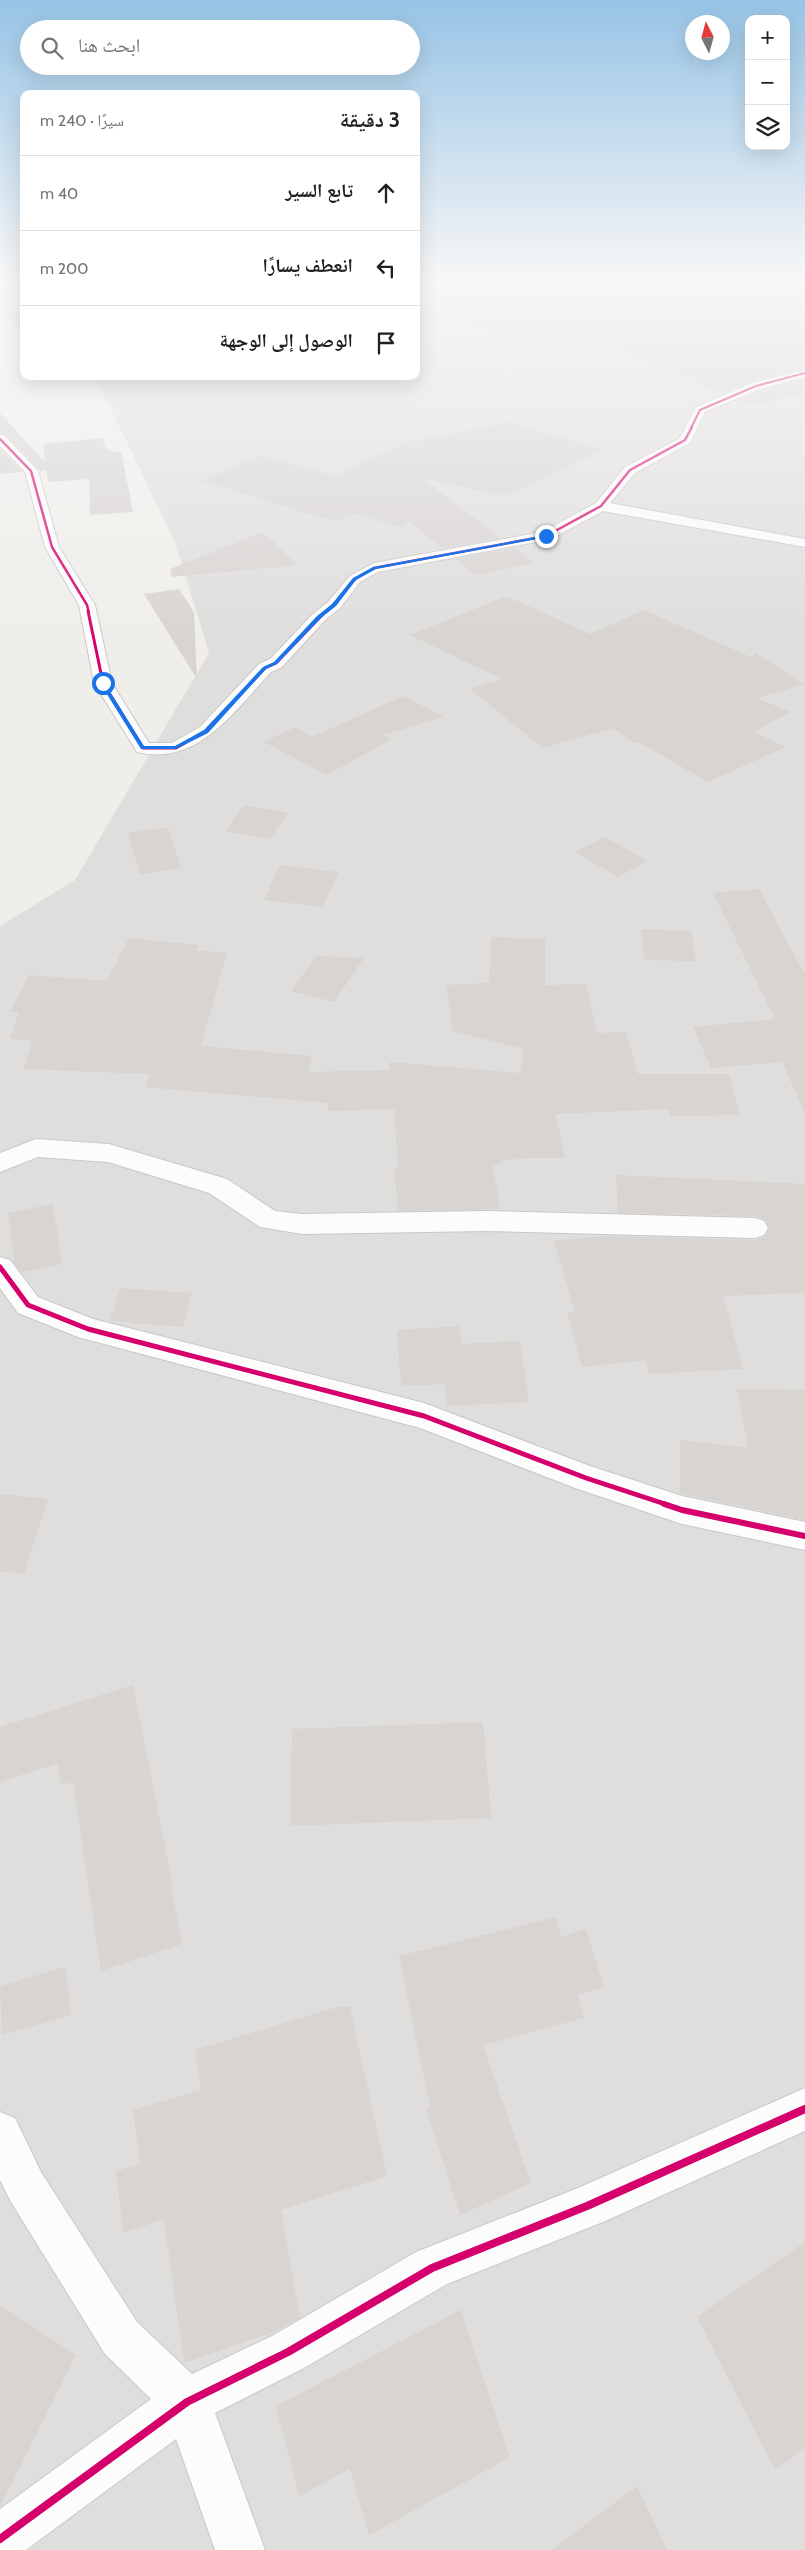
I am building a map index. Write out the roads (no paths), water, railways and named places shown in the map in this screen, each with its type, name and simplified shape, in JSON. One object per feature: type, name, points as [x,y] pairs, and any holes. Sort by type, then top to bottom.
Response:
[{"type":"street","points":[[0,439],[31,471],[52,547],[87,605],[103,683],[142,748],[176,748],[206,732],[265,668],[276,663],[319,617],[334,605],[355,579],[374,568],[546,536],[601,506],[630,470],[685,440],[700,410],[726,399]]},
{"type":"street","points":[[601,506],[805,543]]},
{"type":"street","points":[[0,1163],[36,1148],[109,1153],[218,1186],[269,1220],[302,1224],[486,1221],[755,1228]]},
{"type":"street","points":[[0,1267],[28,1305],[88,1329],[424,1416],[586,1478],[682,1510],[805,1536]]},
{"type":"street","points":[[0,2539],[187,2402],[288,2352],[432,2268],[587,2206],[805,2109]]},
{"type":"street","points":[[0,2133],[26,2187],[121,2338],[187,2402],[240,2550]]}]
